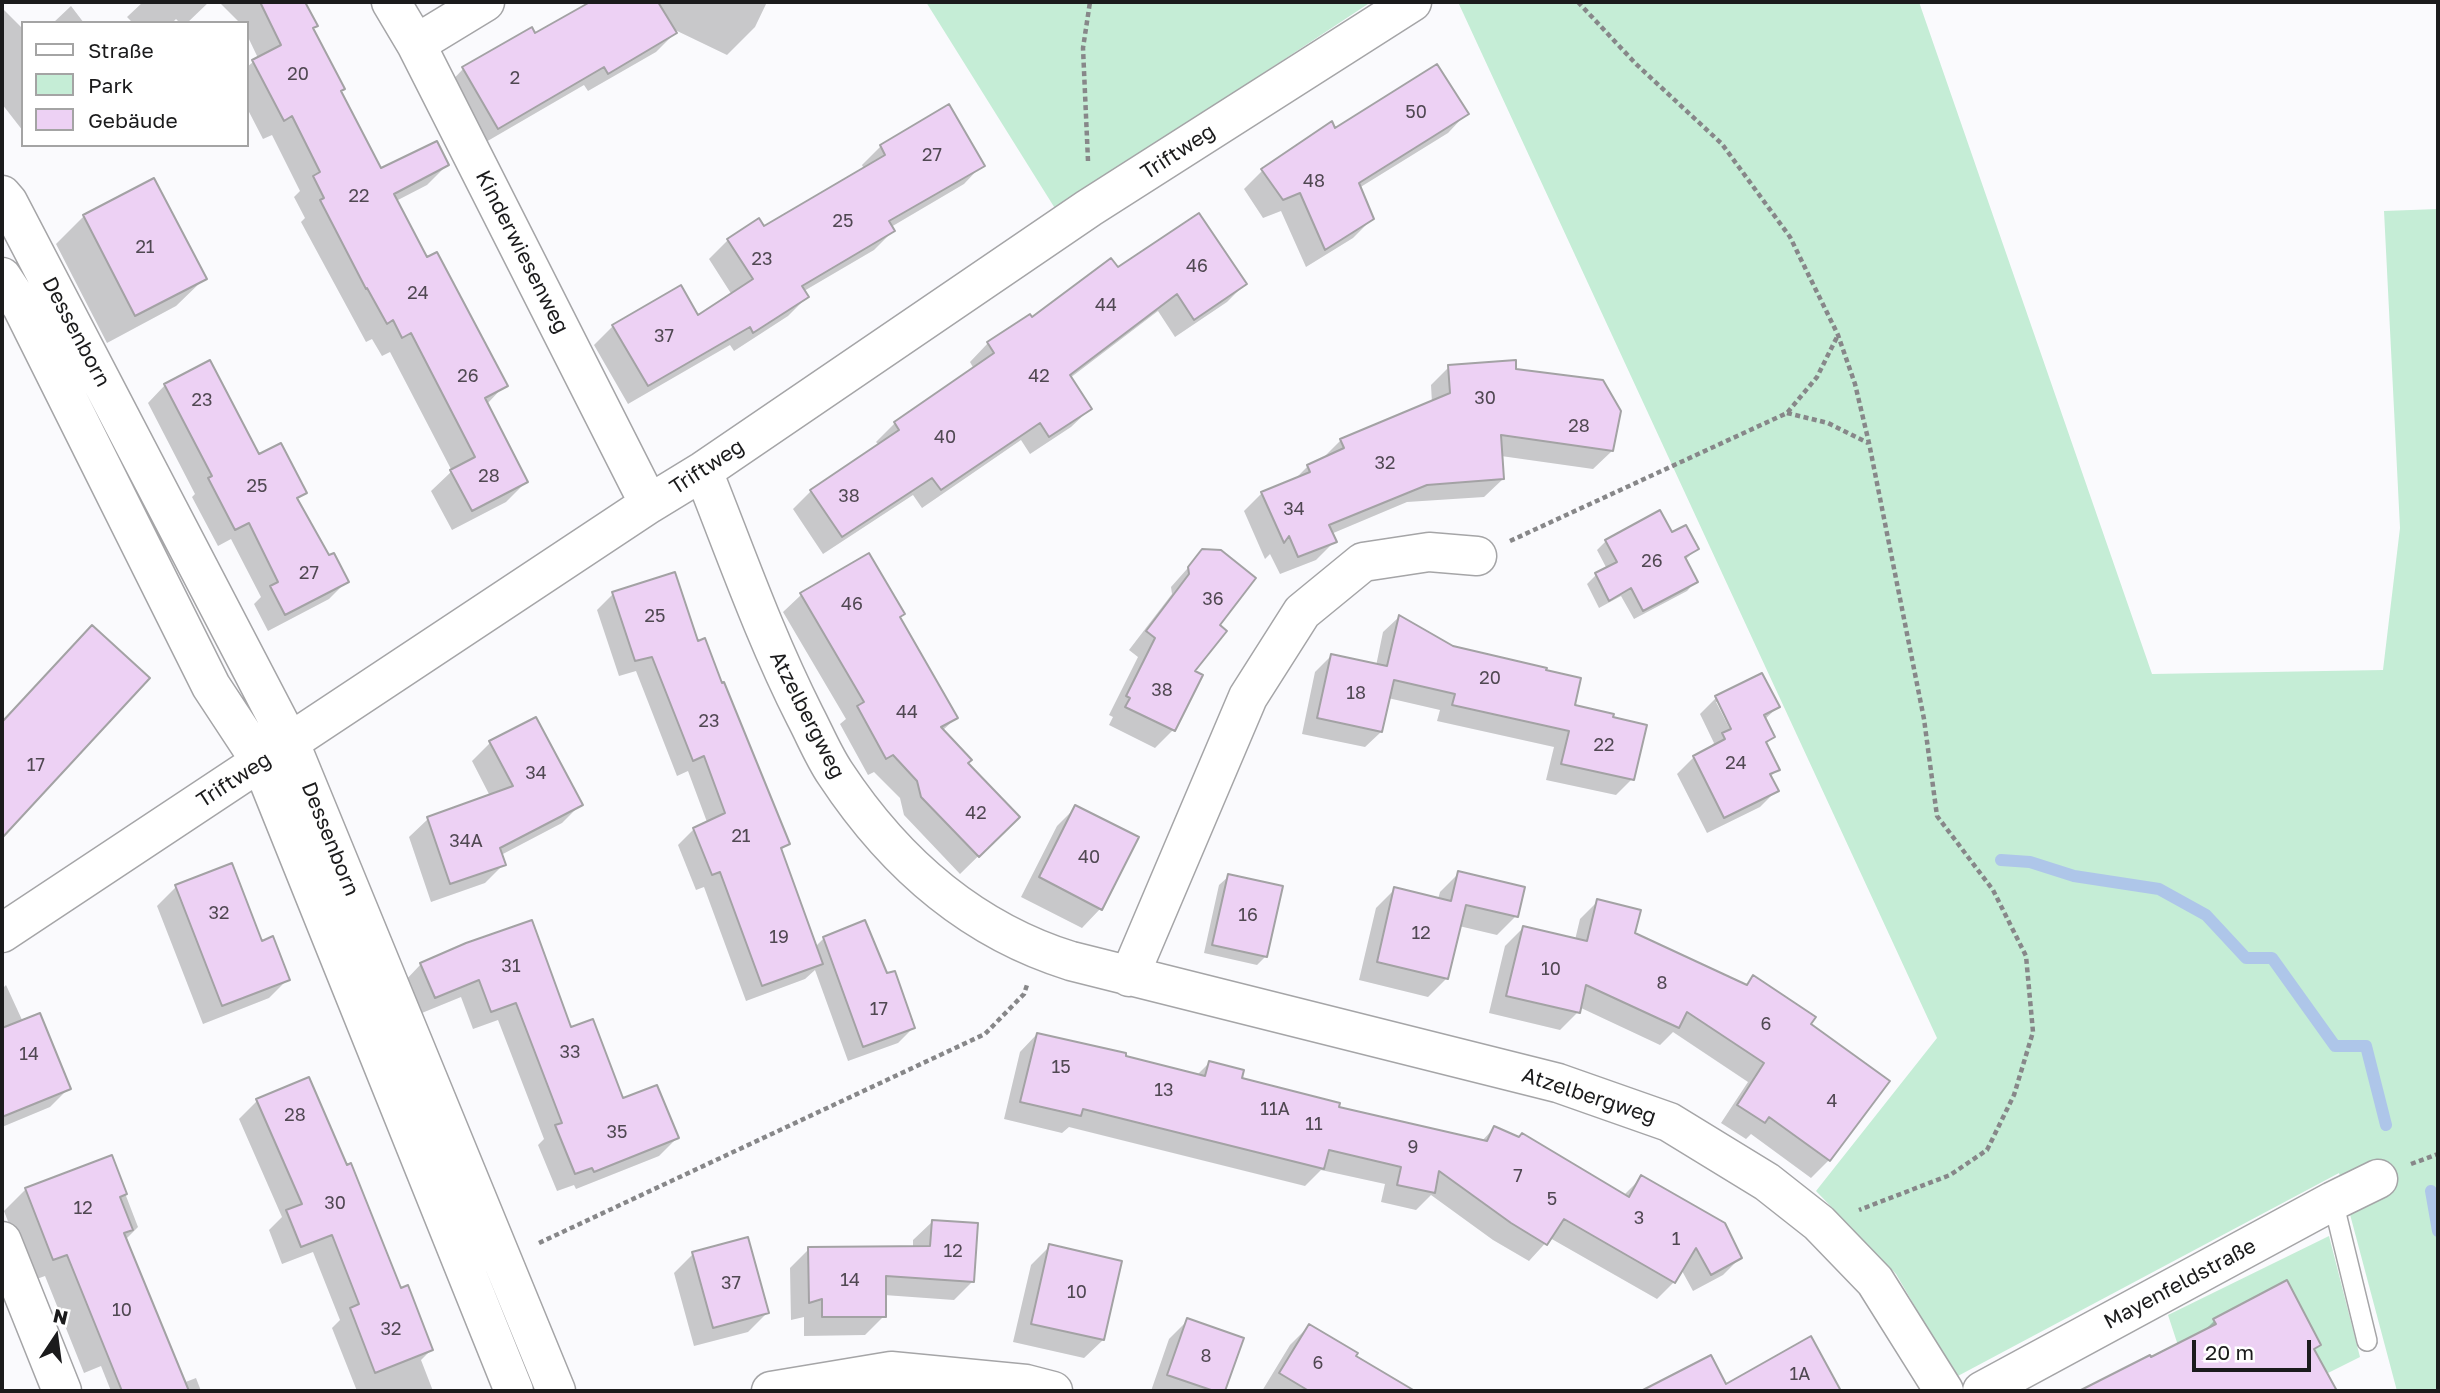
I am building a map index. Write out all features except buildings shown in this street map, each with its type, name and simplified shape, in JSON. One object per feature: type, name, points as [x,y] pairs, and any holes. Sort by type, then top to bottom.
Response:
[{"type":"street","name":"Kinderwiesenweg","points":[[391,2],[416,44],[649,504]]},
{"type":"street","points":[[416,44],[485,2]]},
{"type":"street","name":"Triftweg","points":[[2,933],[649,504],[703,471],[1089,208],[1412,2]]},
{"type":"street","name":"Dessenborn","points":[[2,195],[8,202],[275,752],[499,1252],[556,1391]]},
{"type":"street","name":"Dessenborn","points":[[8,305],[211,686],[275,752],[514,1391]]},
{"type":"street","name":"Atzelbergweg","points":[[703,471],[778,662],[833,771],[875,827],[929,883],[970,915],[1038,951],[1129,977],[1558,1083],[1669,1122],[1767,1182],[1819,1223],[1875,1281],[1944,1391]]},
{"type":"street","points":[[1129,977],[1248,697],[1302,612],[1363,562],[1429,552],[1477,556]]},
{"type":"street","name":"Mayenfeldstraße","points":[[1982,1391],[2378,1179]]},
{"type":"street","points":[[2,1241],[62,1391]]},
{"type":"street","points":[[771,1391],[891,1371],[1026,1384],[1053,1391]]},
{"type":"lane","points":[[2333,1201],[2367,1341]]},
{"type":"path","points":[[1089,208],[1083,48],[1090,2]]},
{"type":"path","points":[[1578,2],[1636,64],[1722,144],[1790,237],[1838,335],[1855,384],[1869,443],[1924,719],[1937,816],[1993,890],[2026,956],[2033,1032],[2014,1095],[1987,1150],[1950,1175],[1819,1223]]},
{"type":"path","points":[[1477,556],[1787,413],[1817,377],[1838,335]]},
{"type":"path","points":[[1787,413],[1828,423],[1869,443]]},
{"type":"path","points":[[499,1252],[514,1246],[531,1247],[985,1034],[1024,994],[1038,951]]},
{"type":"green space","points":[[926,2],[1371,2],[1056,210]]},
{"type":"green space","points":[[1458,2],[1919,2],[2152,674],[2383,670],[2400,528],[2384,211],[2438,209],[2438,1391],[2397,1391],[2339,1173],[1956,1377],[1896,1274],[1816,1191],[1937,1038]]},
{"type":"green space","points":[[2329,1236],[2360,1357],[2292,1391],[2193,1391],[2168,1315]]},
{"type":"waterway","points":[[2001,860],[2030,862],[2074,876],[2159,889],[2206,915],[2246,958],[2272,958],[2335,1046],[2366,1046],[2386,1125]]},
{"type":"waterway","points":[[2431,1191],[2438,1231]]}]
